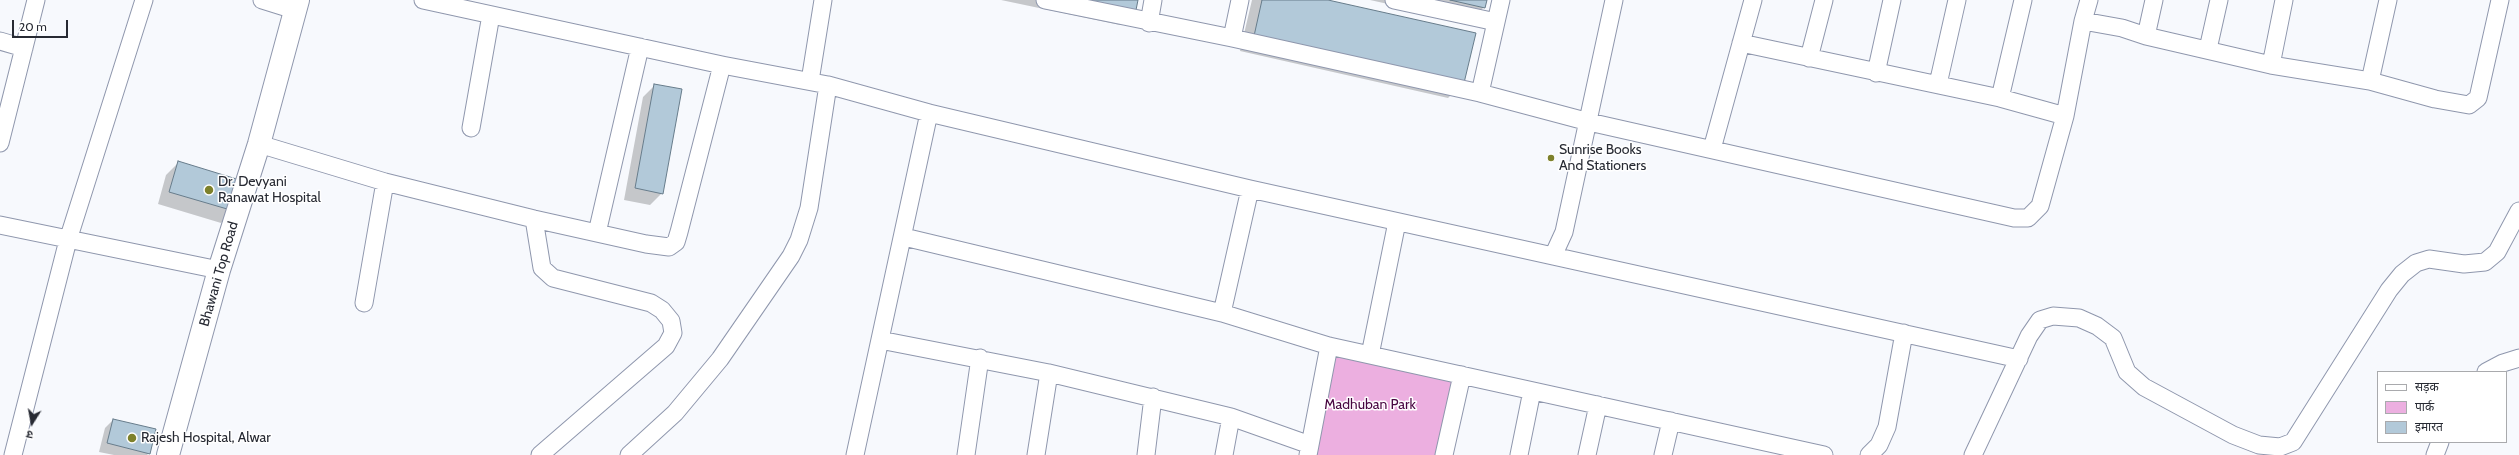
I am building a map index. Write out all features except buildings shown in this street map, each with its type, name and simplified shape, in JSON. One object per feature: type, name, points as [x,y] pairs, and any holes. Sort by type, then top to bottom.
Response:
[{"type":"street","points":[[0,143],[36,0]]},
{"type":"street","points":[[13,455],[68,240],[144,0]]},
{"type":"street","points":[[262,0],[296,5]]},
{"type":"street","points":[[423,0],[475,6],[491,15],[722,65],[828,85],[929,113],[1250,189],[1904,334],[2020,358]]},
{"type":"street","points":[[810,81],[823,0]]},
{"type":"street","points":[[1045,0],[1148,23],[1232,38],[1480,93],[1589,122],[2014,218],[2028,218],[2040,206],[2065,116],[2083,21],[2089,0]]},
{"type":"street","points":[[1148,23],[1153,0]]},
{"type":"street","points":[[1232,38],[1240,0]]},
{"type":"street","points":[[1394,0],[1496,22]]},
{"type":"street","points":[[1480,93],[1501,0]]},
{"type":"street","points":[[1554,256],[1564,232],[1589,122],[1614,0]]},
{"type":"street","points":[[1712,149],[1753,0]]},
{"type":"street","points":[[1809,58],[1824,0]]},
{"type":"street","points":[[1876,73],[1892,0]]},
{"type":"street","points":[[1938,84],[1957,0]]},
{"type":"street","points":[[2000,98],[2023,0]]},
{"type":"street","points":[[2146,36],[2154,0]]},
{"type":"street","points":[[2208,49],[2219,0]]},
{"type":"street","points":[[2272,65],[2284,0]]},
{"type":"street","points":[[2370,81],[2388,0]]},
{"type":"street","points":[[2083,21],[2122,28],[2146,36],[2208,49],[2272,65],[2370,81],[2435,99],[2469,105],[2478,98],[2500,0]]},
{"type":"street","name":"Bhawani Top Road","points":[[168,455],[219,270],[259,144],[296,5]]},
{"type":"street","points":[[471,128],[491,15]]},
{"type":"street","points":[[0,41],[24,48]]},
{"type":"street","points":[[1741,43],[1876,73],[1938,84],[2000,98],[2065,116]]},
{"type":"street","points":[[597,233],[640,47]]},
{"type":"street","points":[[259,144],[385,182],[534,219],[669,247],[676,242],[722,65]]},
{"type":"street","points":[[629,455],[675,413],[710,372],[753,314],[799,240],[808,208],[828,85]]},
{"type":"street","points":[[855,455],[904,237],[929,113]]},
{"type":"street","points":[[364,303],[385,182]]},
{"type":"street","points":[[1222,313],[1250,189]]},
{"type":"street","points":[[1973,455],[2020,358],[2029,336],[2040,320],[2053,316],[2079,318],[2097,326],[2113,338],[2127,372],[2144,386],[2233,435],[2259,445],[2280,447],[2293,442],[2389,290],[2402,274],[2416,263],[2429,259],[2464,264],[2485,262],[2497,252],[2519,211]]},
{"type":"street","points":[[534,219],[542,268],[552,278],[651,303],[662,310],[671,321],[673,333],[666,346],[540,455]]},
{"type":"street","points":[[1370,355],[1397,222]]},
{"type":"street","points":[[0,225],[219,270]]},
{"type":"street","points":[[904,237],[1222,313],[1329,346],[1824,455]]},
{"type":"street","points":[[1869,455],[1879,445],[1887,427],[1904,334]]},
{"type":"street","points":[[880,340],[980,358],[1154,396],[1230,417],[1309,450],[1329,346]]},
{"type":"street","points":[[966,455],[980,358]]},
{"type":"street","points":[[2488,371],[2503,362],[2519,358]]},
{"type":"street","points":[[1036,455],[1049,373]]},
{"type":"street","points":[[1444,455],[1462,375]]},
{"type":"street","points":[[1519,455],[1532,391]]},
{"type":"street","points":[[1146,455],[1154,396]]},
{"type":"street","points":[[1587,455],[1598,405]]},
{"type":"street","points":[[1224,455],[1230,417]]},
{"type":"street","points":[[1663,455],[1671,421]]},
{"type":"street","points":[[2435,455],[2440,443]]},
{"type":"green space","name":"Madhuban Park","points":[[1329,346],[1462,375],[1444,455],[1308,455]]},
{"type":"place","name":"Sunrise Books And Stationers","points":[[1551,158]]},
{"type":"place","name":"Dr. Devyani Ranawat Hospital","points":[[209,190]]},
{"type":"place","name":"Rajesh Hospital, Alwar","points":[[132,438]]}]
